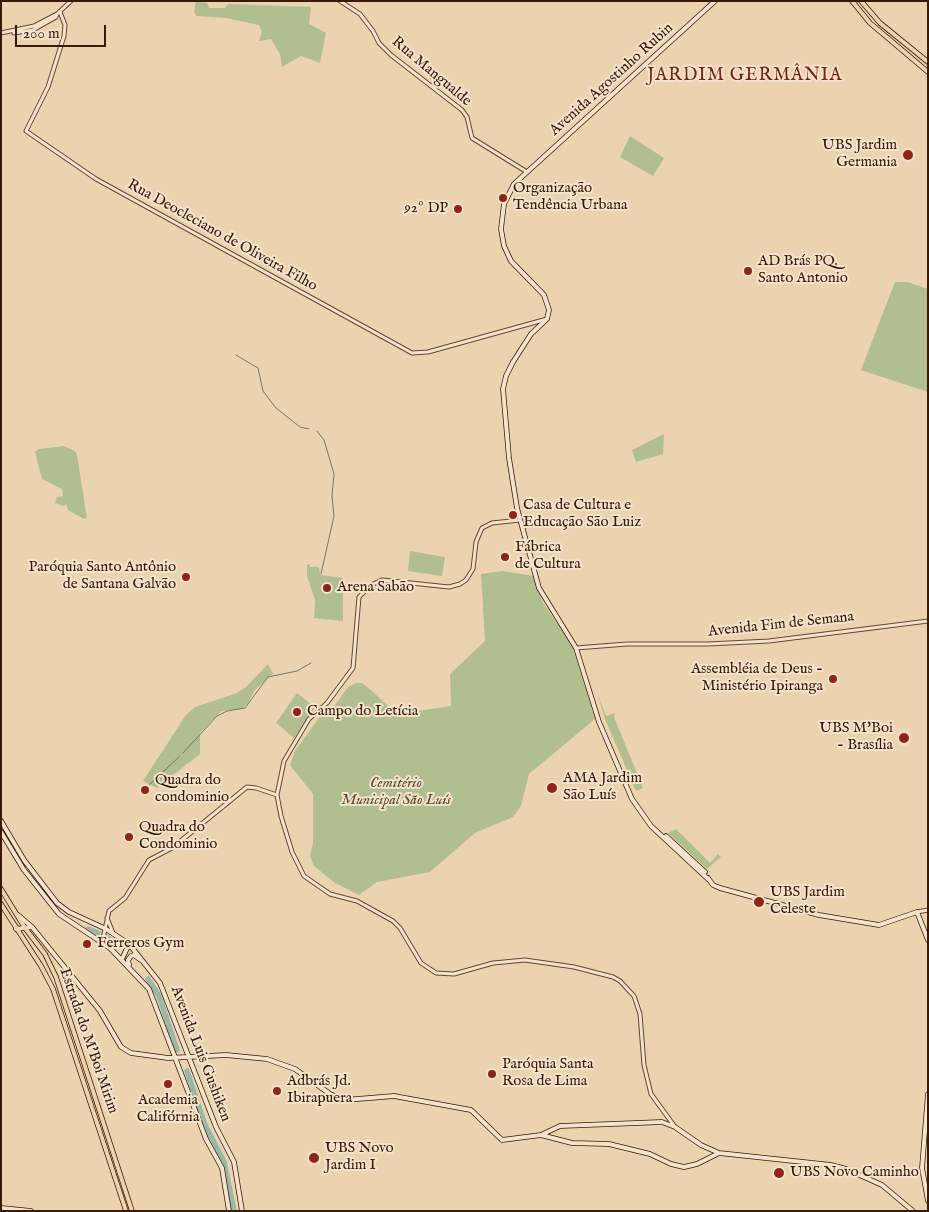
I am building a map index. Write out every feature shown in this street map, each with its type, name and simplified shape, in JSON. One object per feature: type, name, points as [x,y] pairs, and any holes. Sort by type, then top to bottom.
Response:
[{"type":"main road","name":"Avenida Agostinho Rubin","points":[[547,319],[549,310],[547,301],[511,261],[504,246],[501,229],[502,212],[508,194],[514,184],[715,1]]},
{"type":"main road","points":[[852,1],[870,23],[928,72]]},
{"type":"main road","points":[[861,1],[880,22],[928,62]]},
{"type":"main road","points":[[547,319],[524,345],[504,383],[509,458],[520,520],[542,596],[576,648],[598,722],[632,799],[647,820],[691,858],[712,884],[819,915],[880,925],[917,912],[928,940]]},
{"type":"main road","name":"Avenida Luis Gushiken","points":[[1,821],[24,860],[57,903],[78,917],[114,933],[129,944],[147,964],[167,998],[216,1127],[234,1162],[242,1211]]},
{"type":"main road","name":"Avenida Luis Gushiken","points":[[1,832],[24,870],[59,914],[122,959],[145,984],[154,999],[174,1058],[184,1079],[206,1139],[222,1168],[229,1211]]},
{"type":"main road","name":"Estrada do M'Boi Mirim","points":[[1,889],[25,928],[45,954],[56,977],[132,1211]]},
{"type":"main road","name":"Estrada do M'Boi Mirim","points":[[1,904],[49,980],[126,1211]]},
{"type":"main road","points":[[15,912],[32,927],[92,1000],[124,1050],[136,1054],[174,1058],[246,1055],[267,1059],[302,1073],[339,1099],[349,1101],[394,1096],[464,1108],[478,1115],[502,1140],[541,1134],[565,1125],[662,1122],[675,1127],[719,1153],[832,1165],[846,1169],[882,1185],[913,1211]]},
{"type":"main road","points":[[16,929],[32,927]]},
{"type":"main road","points":[[122,959],[129,944]]},
{"type":"main road","points":[[131,970],[128,960],[133,955],[147,964]]},
{"type":"main road","points":[[81,1072],[85,1072],[90,1079]]},
{"type":"main road","points":[[928,1094],[922,1168],[928,1201]]},
{"type":"main road","points":[[550,1130],[551,1138]]},
{"type":"main road","points":[[541,1134],[572,1142],[616,1145],[650,1154],[671,1164],[684,1167],[697,1164],[719,1153]]},
{"type":"main road","points":[[711,1150],[712,1156]]},
{"type":"main road","points":[[1,1208],[31,1211]]},
{"type":"street","points":[[1,33],[33,30],[56,17],[71,1]]},
{"type":"street","name":"Rua Mangualde","points":[[340,1],[360,14],[373,31],[379,43],[391,55],[462,110],[467,117],[472,138],[527,172]]},
{"type":"street","name":"Rua Deocleciano de Oliveira Filho","points":[[58,13],[65,24],[64,36],[48,86],[26,131],[118,192],[412,353],[428,352],[547,319]]},
{"type":"street","points":[[520,520],[492,523],[482,528],[476,542],[473,569],[466,580],[460,584],[449,587],[382,580],[371,585],[359,597],[356,656],[350,673],[327,703],[310,719],[284,761],[277,795],[292,852],[304,876],[330,894],[357,901],[393,921],[400,928],[421,963],[428,969],[436,973],[454,974],[507,961],[537,960],[613,977],[625,985],[634,996],[640,1014],[644,1065],[651,1094],[675,1127]]},
{"type":"street","name":"Avenida Fim de Semana","points":[[576,648],[627,644],[708,644],[769,641],[928,621]]},
{"type":"street","points":[[102,943],[107,915],[110,909],[125,898],[149,860],[172,848],[242,790],[251,787],[277,795]]},
{"type":"street","points":[[917,912],[928,910]]},
{"type":"street","points":[[107,915],[114,933]]},
{"type":"street","points":[[662,1122],[664,1114]]},
{"type":"green space","points":[[196,1],[207,3],[209,8],[225,8],[228,4],[311,7],[309,24],[326,33],[320,63],[301,56],[282,67],[280,54],[271,39],[259,41],[262,31],[259,25],[226,18],[196,16],[194,11]]},
{"type":"green space","points":[[630,136],[664,158],[653,176],[620,157]]},
{"type":"green space","points":[[895,282],[907,282],[928,289],[928,392],[861,370]]},
{"type":"green space","points":[[664,434],[663,454],[636,462],[632,450]]},
{"type":"green space","points":[[64,446],[75,451],[77,455],[87,518],[84,519],[68,510],[66,504],[64,506],[55,503],[57,497],[63,496],[62,489],[42,479],[35,452],[39,449]]},
{"type":"green space","points":[[410,551],[445,557],[442,576],[408,571]]},
{"type":"green space","name":"Arena Sabão","points":[[310,564],[310,567],[319,567],[320,575],[343,578],[343,621],[314,618],[315,600],[307,576],[307,565]]},
{"type":"green space","name":"Cemitério Municipal São Luís","points":[[502,571],[534,576],[543,603],[572,645],[595,719],[529,774],[521,806],[513,817],[475,833],[430,872],[377,882],[359,895],[335,883],[314,866],[310,856],[313,843],[313,794],[290,765],[295,751],[318,719],[333,708],[348,687],[356,683],[362,683],[389,707],[410,712],[451,706],[450,674],[485,641],[481,574]]},
{"type":"green space","points":[[268,664],[273,673],[255,690],[248,703],[242,709],[221,711],[200,733],[200,754],[157,788],[143,781],[186,715],[195,707],[237,693],[246,687]]},
{"type":"green space","points":[[597,692],[606,716],[615,713],[614,717],[643,788],[636,791],[605,719]]},
{"type":"green space","name":"Campo do Letícia","points":[[297,693],[315,707],[294,738],[276,723]]},
{"type":"green space","points":[[676,829],[710,863],[718,854],[721,857],[707,869],[668,833]]},
{"type":"waterway","points":[[236,355],[258,368],[263,391],[276,408],[300,427],[309,429]]},
{"type":"waterway","points":[[317,431],[324,440],[334,474],[332,496],[334,516],[321,574]]},
{"type":"waterway","points":[[183,753],[217,716],[227,711],[245,708],[268,677],[297,671],[311,663]]},
{"type":"waterway","points":[[149,785],[180,756]]},
{"type":"waterway","points":[[88,929],[98,933]]},
{"type":"waterway","points":[[106,937],[115,944]]},
{"type":"waterway","points":[[148,979],[159,996],[177,1050]]},
{"type":"waterway","points":[[187,1071],[205,1125],[224,1162],[234,1211]]},
{"type":"place","name":"UBS Jardim Germania","points":[[908,155]]},
{"type":"place","name":"Organização Tendência Urbana","points":[[503,198]]},
{"type":"place","name":"92º DP","points":[[458,209]]},
{"type":"place","name":"AD Brás PQ. Santo Antonio","points":[[748,271]]},
{"type":"place","name":"Casa de Cultura e Educação São Luiz","points":[[513,515]]},
{"type":"place","name":"Fábrica de Cultura","points":[[505,557]]},
{"type":"place","name":"Paróquia Santo Antônio de Santana Galvão","points":[[186,577]]},
{"type":"place","name":"Arena Sabão","points":[[327,588]]},
{"type":"place","name":"Assembléia de Deus - Ministério Ipiranga","points":[[833,679]]},
{"type":"place","name":"Campo do Letícia","points":[[297,712]]},
{"type":"place","name":"UBS M'Boi - Brasília","points":[[904,738]]},
{"type":"place","name":"AMA Jardim São Luís","points":[[552,788]]},
{"type":"place","name":"Quadra do condominio","points":[[145,790]]},
{"type":"place","name":"Quadra do Condominio","points":[[129,837]]},
{"type":"place","name":"UBS Jardim Celeste","points":[[759,902]]},
{"type":"place","name":"Ferreros Gym","points":[[87,944]]},
{"type":"place","name":"Paróquia Santa Rosa de Lima","points":[[492,1074]]},
{"type":"place","name":"Academia Califórnia","points":[[168,1084]]},
{"type":"place","name":"Adbrás Jd. Ibirapuera","points":[[277,1091]]},
{"type":"place","name":"UBS Novo Jardim I","points":[[314,1158]]},
{"type":"place","name":"UBS Novo Caminho","points":[[779,1173]]},
{"type":"district","name":"JARDIM GERMÂNIA","points":[[745,76]]}]
